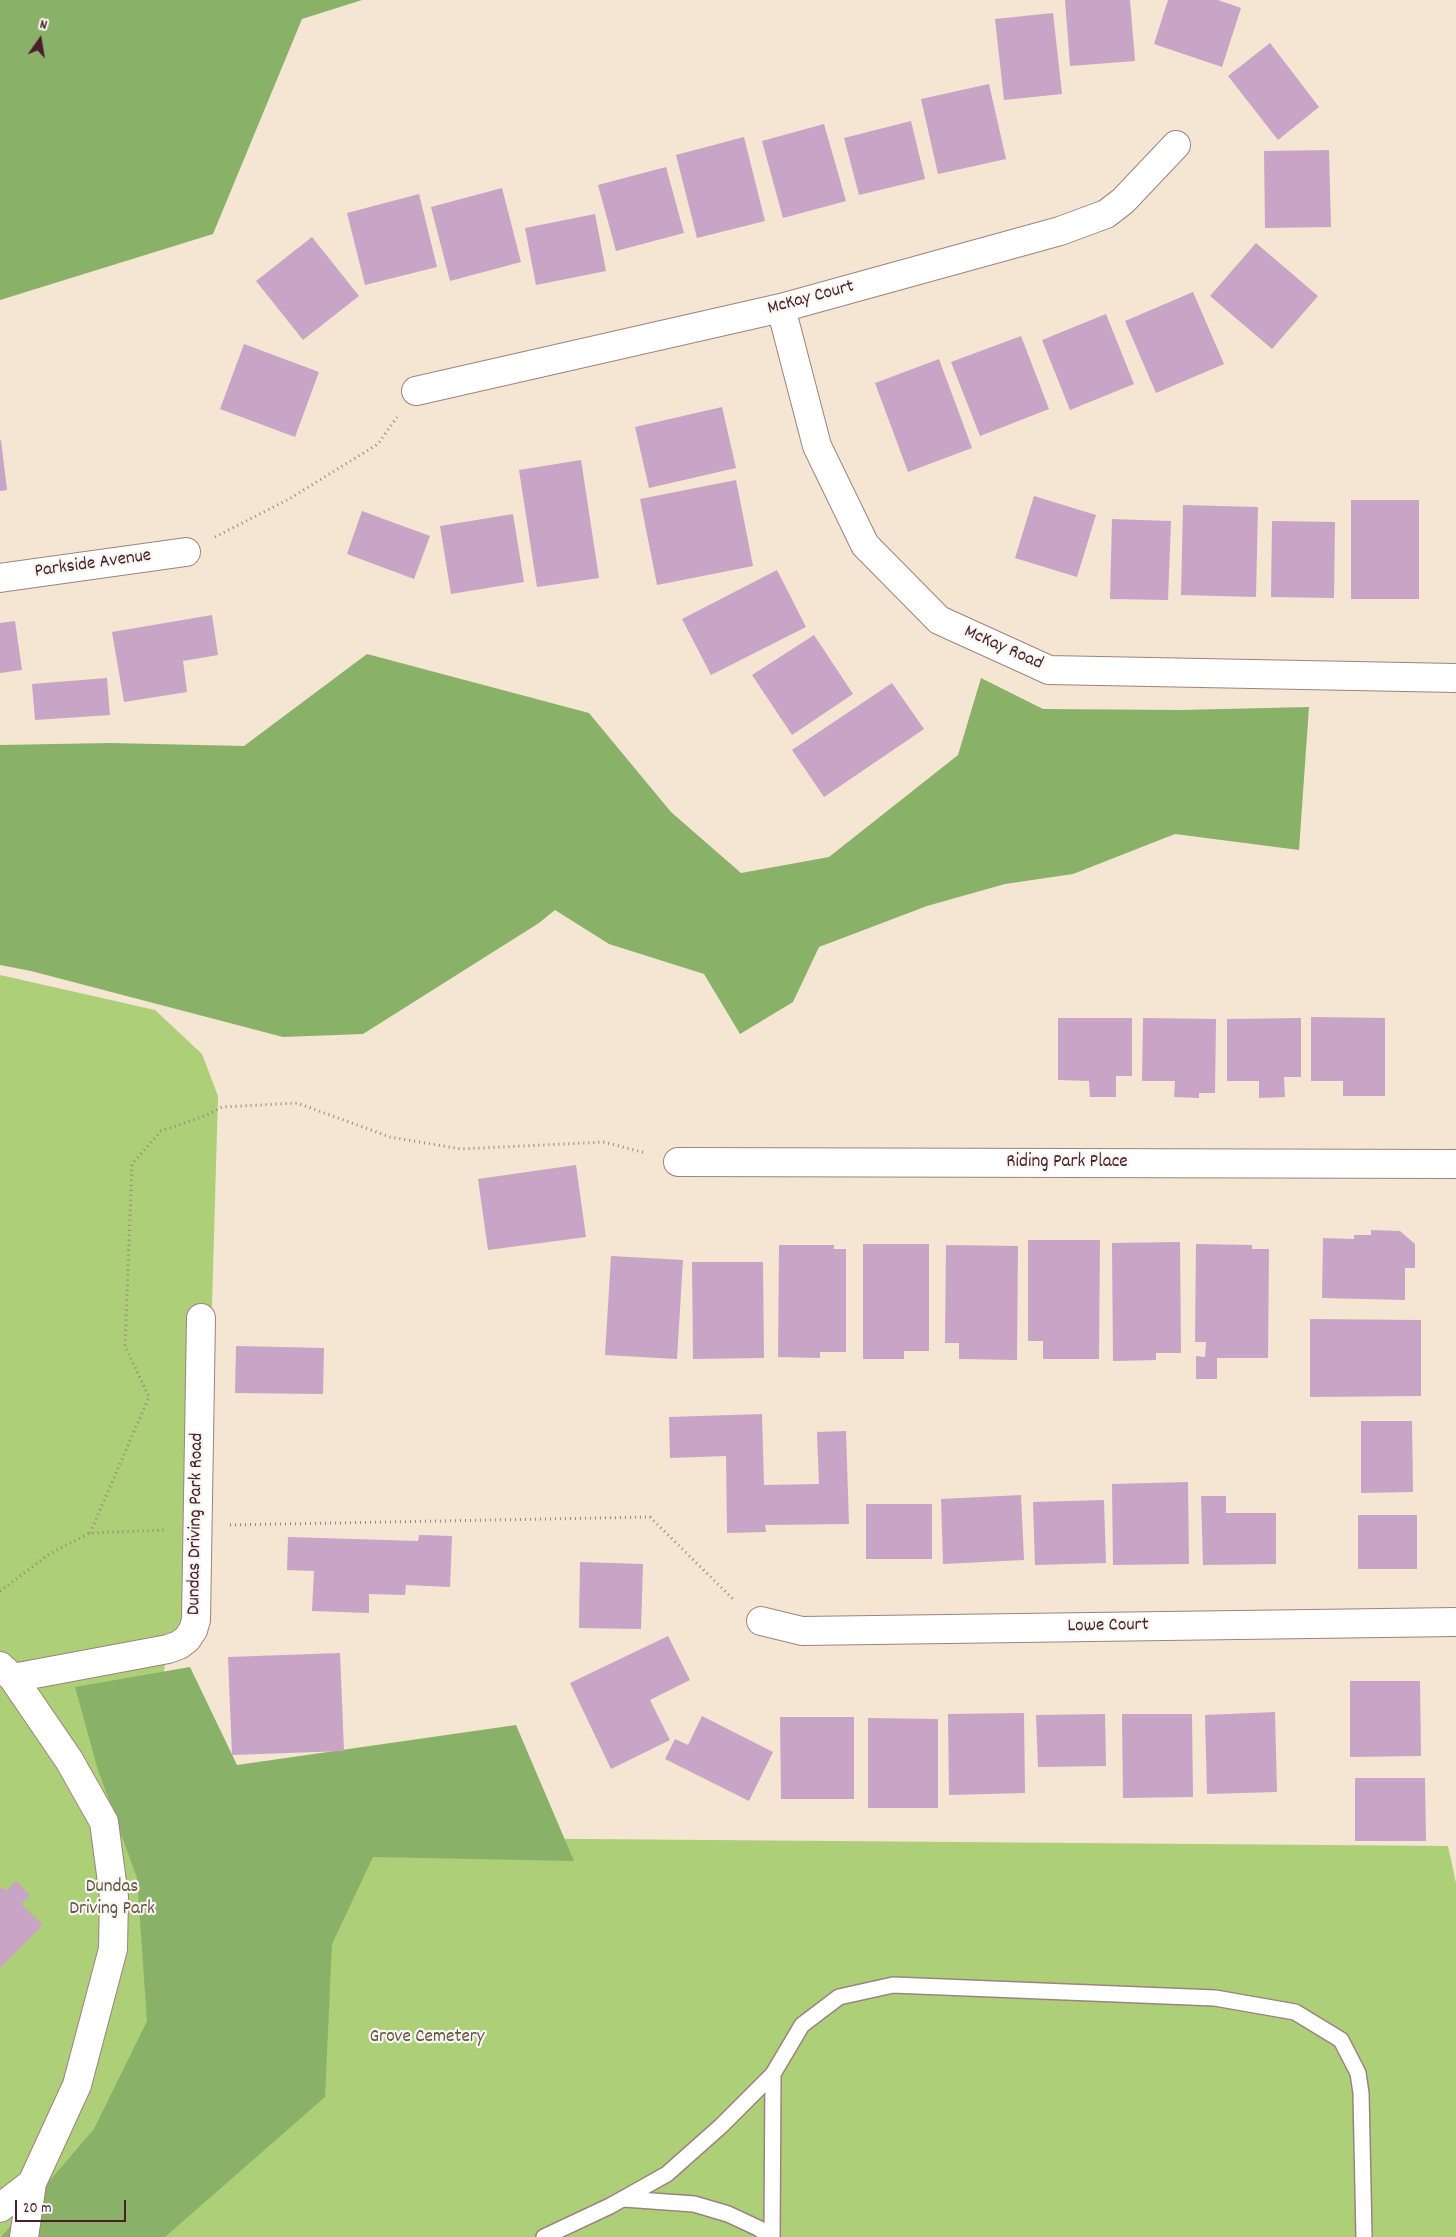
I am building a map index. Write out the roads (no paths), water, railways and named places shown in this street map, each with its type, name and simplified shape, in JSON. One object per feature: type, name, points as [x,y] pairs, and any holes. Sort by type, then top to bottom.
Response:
[{"type":"street","name":"McKay Court","points":[[416,390],[781,308],[1060,230],[1106,214],[1123,201],[1176,145]]},
{"type":"street","name":"McKay Road","points":[[781,308],[817,446],[865,545],[940,620],[1049,670],[1456,678]]},
{"type":"street","name":"Parkside Avenue","points":[[0,578],[186,552]]},
{"type":"street","name":"Riding Park Place","points":[[678,1162],[1456,1164]]},
{"type":"street","name":"Dundas Driving Park Road","points":[[0,2208],[32,2184],[77,2085],[113,1949],[114,1897],[104,1822],[69,1760],[6,1672],[168,1649],[179,1646],[187,1639],[196,1620],[196,1529],[201,1318]]},
{"type":"street","name":"Lowe Court","points":[[761,1621],[802,1631],[1456,1622]]},
{"type":"street","points":[[24,2237],[32,2184]]},
{"type":"lane","points":[[544,2237],[624,2199],[667,2174],[721,2126],[773,2074],[802,2025],[839,1997],[893,1985],[1214,1998],[1294,2012],[1341,2040],[1358,2073],[1361,2093],[1364,2237]]},
{"type":"lane","points":[[772,2237],[773,2074]]},
{"type":"lane","points":[[624,2199],[694,2204],[728,2214],[772,2237]]},
{"type":"park label","name":"Dundas Driving Park","points":[[112,1899]]},
{"type":"park label","name":"Grove Cemetery","points":[[427,2038]]}]
